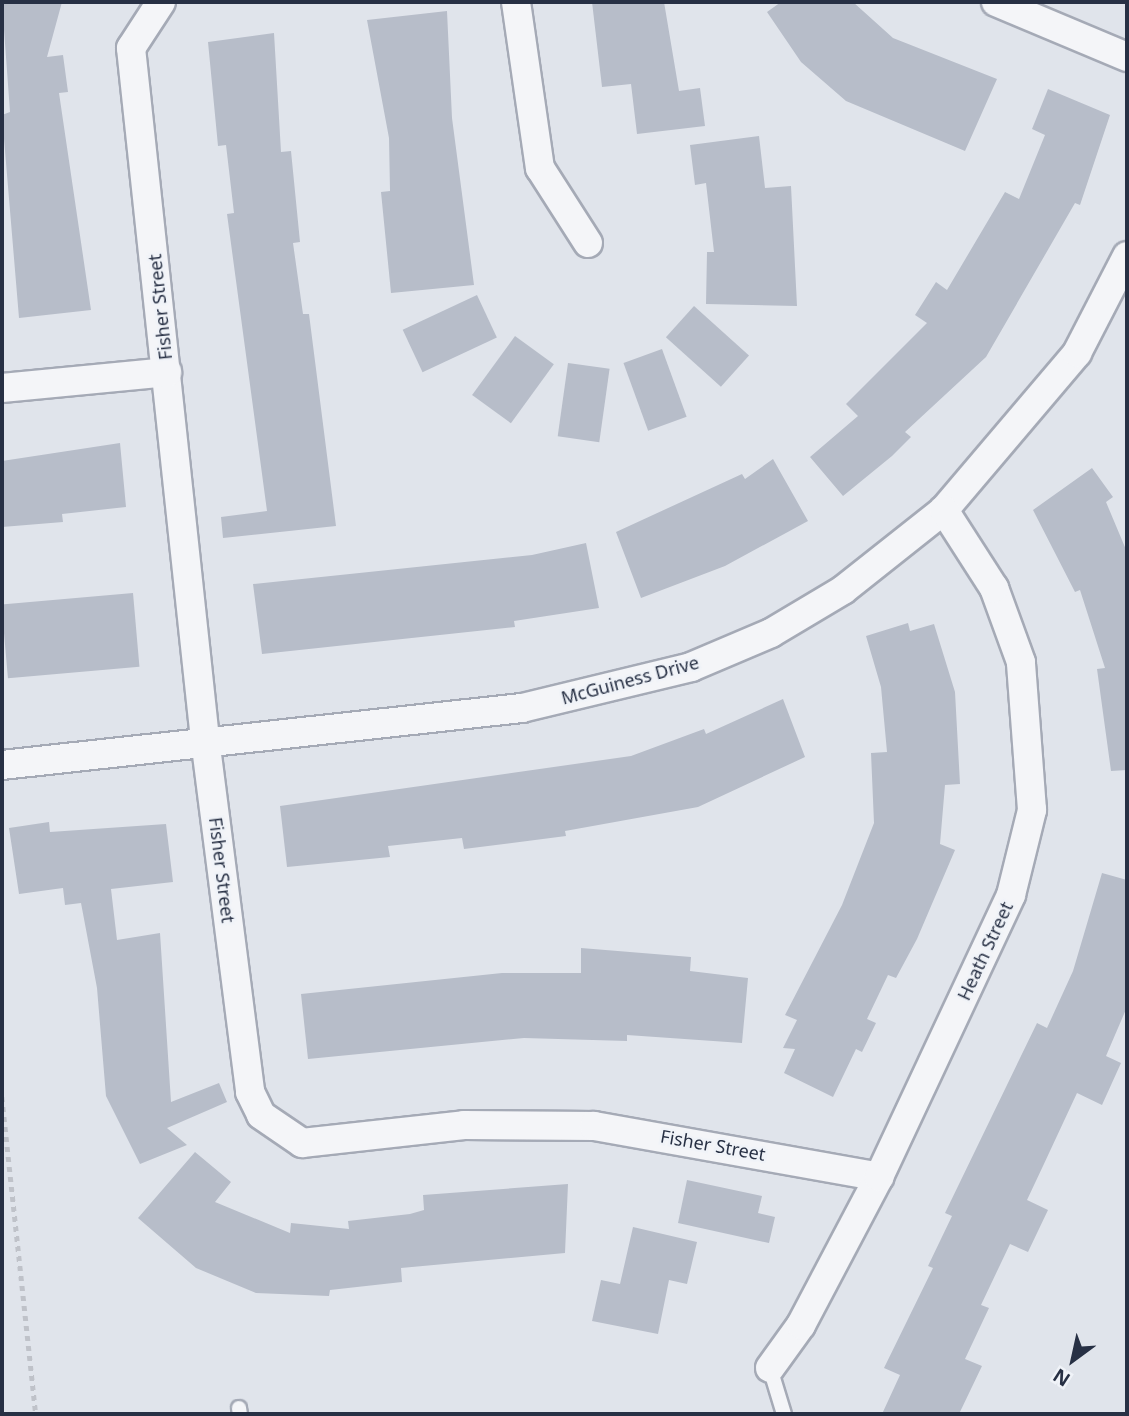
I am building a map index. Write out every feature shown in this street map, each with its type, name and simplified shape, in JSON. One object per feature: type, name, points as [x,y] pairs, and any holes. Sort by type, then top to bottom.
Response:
[{"type":"street","name":"Fisher Street","points":[[160,2],[131,48],[205,739],[250,1092],[279,1133],[328,1144],[464,1125],[594,1126],[879,1177]]},
{"type":"street","points":[[516,2],[540,168],[588,243]]},
{"type":"street","points":[[996,2],[1127,57]]},
{"type":"street","name":"McGuiness Drive","points":[[2,765],[205,739],[522,708],[691,667],[771,633],[843,590],[944,510],[1018,430],[1077,353],[1127,256]]},
{"type":"street","points":[[2,388],[167,372]]},
{"type":"street","name":"Heath Street","points":[[770,1368],[801,1325],[879,1177],[1011,895],[1032,810],[1021,662],[994,588],[944,510]]},
{"type":"lane","points":[[770,1368],[784,1414]]},
{"type":"path","points":[[2,1097],[36,1414]]},
{"type":"building","points":[[2,2],[62,2],[47,57],[63,55],[68,92],[59,93],[91,310],[19,318],[2,115],[10,112]]},
{"type":"building","points":[[592,2],[664,2],[679,91],[700,88],[705,126],[637,134],[631,84],[602,87]]},
{"type":"building","points":[[781,2],[853,2],[893,38],[997,79],[965,151],[846,101],[801,62],[767,12]]},
{"type":"building","points":[[447,11],[452,118],[474,285],[391,293],[381,192],[390,191],[389,138],[367,20]]},
{"type":"building","points":[[274,33],[281,152],[291,151],[300,242],[293,243],[303,314],[309,314],[336,526],[223,538],[221,517],[267,511],[227,214],[234,213],[226,145],[218,146],[208,42]]},
{"type":"building","points":[[1048,89],[1110,115],[1080,205],[1075,203],[986,357],[905,432],[911,437],[892,456],[843,496],[810,457],[858,416],[846,404],[927,323],[915,315],[936,282],[947,290],[1005,192],[1019,199],[1045,135],[1032,129]]},
{"type":"building","points":[[759,136],[765,188],[791,186],[797,306],[706,304],[707,252],[714,252],[706,183],[695,185],[690,145]]},
{"type":"building","points":[[477,295],[497,338],[423,372],[403,330]]},
{"type":"building","points":[[694,306],[749,356],[721,387],[666,337]]},
{"type":"building","points":[[515,336],[554,364],[511,423],[472,395]]},
{"type":"building","points":[[662,349],[687,417],[648,431],[623,363]]},
{"type":"building","points":[[568,363],[610,369],[599,442],[558,436]]},
{"type":"building","points":[[120,443],[126,507],[62,514],[63,522],[2,527],[2,461]]},
{"type":"building","points":[[773,459],[808,521],[725,566],[641,598],[616,532],[742,474],[745,479]]},
{"type":"building","points":[[1092,468],[1113,497],[1106,502],[1127,552],[1127,770],[1111,771],[1097,669],[1105,668],[1080,590],[1075,592],[1033,510]]},
{"type":"building","points":[[586,543],[599,608],[514,621],[515,627],[262,654],[253,584],[532,555]]},
{"type":"building","points":[[133,593],[139,667],[8,678],[2,604]]},
{"type":"building","points":[[908,623],[910,631],[934,624],[955,692],[960,784],[945,785],[940,844],[955,850],[917,939],[896,978],[888,975],[867,1019],[876,1023],[862,1052],[856,1049],[833,1097],[784,1073],[795,1049],[783,1048],[797,1020],[785,1015],[842,905],[874,823],[871,753],[887,752],[881,687],[866,636]]},
{"type":"building","points":[[783,699],[805,757],[698,807],[565,831],[566,836],[464,849],[462,838],[388,846],[390,857],[287,867],[280,806],[631,756],[704,729],[706,734]]},
{"type":"building","points":[[49,822],[50,832],[166,824],[173,882],[111,889],[117,940],[160,933],[171,1102],[219,1083],[227,1102],[167,1128],[187,1145],[140,1164],[106,1096],[97,988],[81,903],[65,905],[63,888],[19,894],[9,828]]},
{"type":"building","points":[[1102,873],[1127,880],[1127,1007],[1106,1056],[1121,1063],[1102,1105],[1077,1093],[1027,1200],[1048,1210],[1028,1252],[1010,1244],[981,1305],[989,1308],[965,1359],[982,1366],[959,1414],[882,1414],[900,1375],[884,1368],[933,1268],[928,1266],[952,1216],[945,1213],[1037,1023],[1047,1028],[1073,971]]},
{"type":"building","points":[[581,948],[691,957],[690,971],[748,978],[742,1043],[627,1035],[627,1041],[524,1038],[308,1059],[301,994],[502,973],[581,973]]},
{"type":"building","points":[[195,1152],[231,1182],[215,1202],[290,1233],[291,1223],[349,1229],[348,1221],[424,1210],[423,1195],[568,1184],[565,1253],[401,1268],[402,1282],[330,1290],[329,1296],[256,1293],[196,1268],[138,1218]]},
{"type":"building","points":[[687,1180],[762,1196],[758,1213],[775,1217],[769,1243],[678,1223]]},
{"type":"building","points":[[633,1227],[697,1242],[687,1284],[669,1280],[658,1334],[592,1321],[601,1280],[620,1284]]}]
